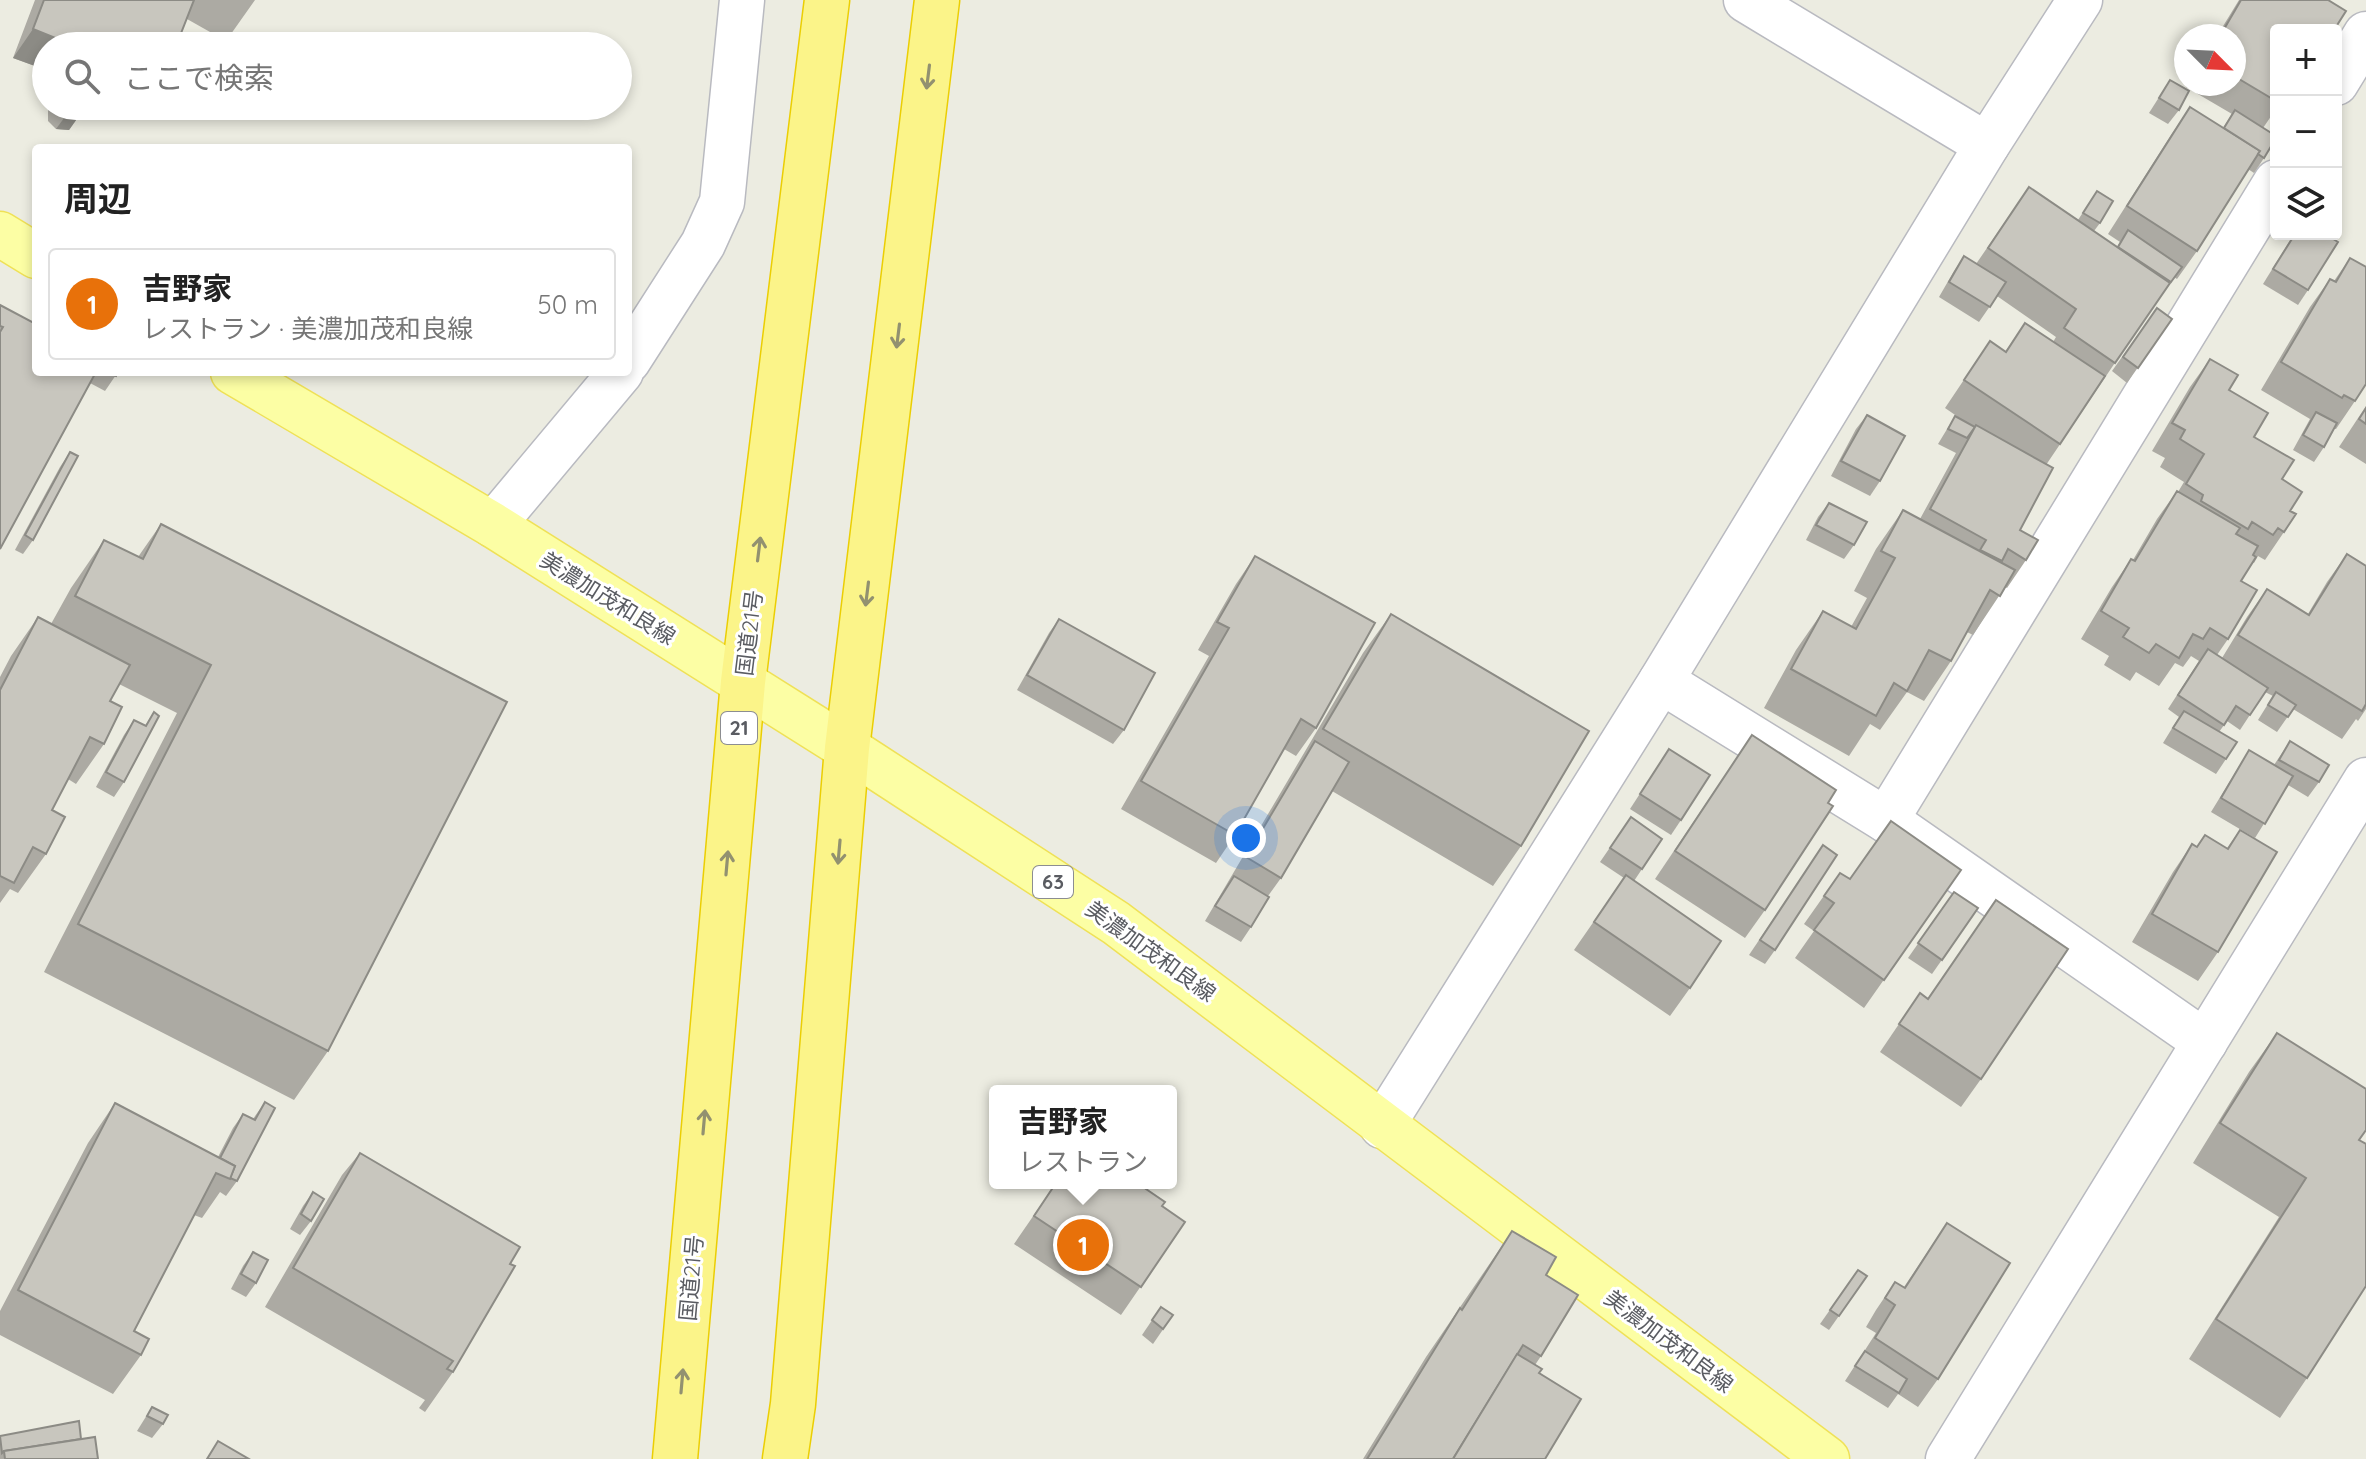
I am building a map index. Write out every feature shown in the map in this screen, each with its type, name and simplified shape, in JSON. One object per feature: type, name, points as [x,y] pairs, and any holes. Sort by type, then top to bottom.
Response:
[{"type":"highway","name":"国道21号","points":[[675,1459],[743,682],[827,0]]},
{"type":"highway","points":[[785,1459],[794,1388],[847,748],[937,0]]},
{"type":"main road","points":[[0,234],[32,254]]},
{"type":"main road","name":"美濃加茂和良線","points":[[240,376],[493,525],[847,748],[1116,923],[1827,1459]]},
{"type":"street","points":[[632,355],[703,244],[722,202],[742,0]]},
{"type":"street","points":[[1746,0],[1987,145]]},
{"type":"street","points":[[1382,1126],[1661,681],[1987,145],[2080,0]]},
{"type":"street","points":[[2342,73],[2366,34]]},
{"type":"street","points":[[1886,820],[2270,192]]},
{"type":"street","points":[[493,525],[618,376]]},
{"type":"street","points":[[1661,681],[1886,820],[2205,1042]]},
{"type":"street","points":[[1948,1459],[2366,780]]},
{"type":"building","points":[[44,0],[194,0],[181,32],[40,32],[33,29]]},
{"type":"building","points":[[2241,0],[2328,0],[2346,11],[2338,24],[2270,24],[2270,97],[2246,83],[2246,24],[2227,24]]},
{"type":"building","points":[[2170,80],[2174,82],[2174,96],[2186,96],[2179,110],[2159,98]]},
{"type":"building","points":[[2190,107],[2260,151],[2197,251],[2127,206]]},
{"type":"building","points":[[2235,110],[2270,132],[2270,148],[2264,158],[2258,154],[2260,151],[2224,128]]},
{"type":"building","points":[[2029,187],[2170,283],[2115,363],[2064,328],[2076,309],[1988,248]]},
{"type":"building","points":[[2097,191],[2113,201],[2100,223],[2083,213]]},
{"type":"building","points":[[2128,230],[2182,267],[2171,282],[2118,247]]},
{"type":"building","points":[[2291,240],[2338,242],[2308,290],[2273,269]]},
{"type":"building","points":[[1964,256],[2006,282],[1990,307],[1949,282]]},
{"type":"building","points":[[2350,258],[2366,267],[2366,384],[2355,401],[2344,395],[2342,398],[2281,362],[2330,279],[2336,282]]},
{"type":"building","points":[[0,305],[32,322],[32,376],[94,376],[0,549],[0,332],[3,327],[0,326]]},
{"type":"building","points":[[2157,308],[2172,319],[2138,368],[2123,357]]},
{"type":"building","points":[[2025,323],[2105,376],[2060,444],[1964,380],[1990,341],[2006,352]]},
{"type":"building","points":[[2210,359],[2238,375],[2229,390],[2268,413],[2254,437],[2294,460],[2282,479],[2302,492],[2290,511],[2296,514],[2284,532],[2278,528],[2273,535],[2252,522],[2248,529],[2201,501],[2203,495],[2186,484],[2204,454],[2180,439],[2185,430],[2172,423]]},
{"type":"building","points":[[2366,408],[2366,424],[2359,419]]},
{"type":"building","points":[[2316,412],[2337,423],[2324,447],[2303,435]]},
{"type":"building","points":[[1867,415],[1905,436],[1880,481],[1841,461]]},
{"type":"building","points":[[1955,416],[1975,427],[1967,438],[1948,429]]},
{"type":"building","points":[[1976,425],[2053,468],[2020,530],[2038,540],[2026,560],[2008,549],[2002,561],[1980,550],[1986,540],[1930,509]]},
{"type":"building","points":[[70,452],[78,456],[33,540],[25,535]]},
{"type":"building","points":[[2177,491],[2240,528],[2236,534],[2258,546],[2253,555],[2256,557],[2241,581],[2257,590],[2228,639],[2210,628],[2203,639],[2193,634],[2179,658],[2156,644],[2149,653],[2123,637],[2129,628],[2101,611],[2131,559],[2135,561]]},
{"type":"building","points":[[1829,503],[1867,522],[1854,545],[1816,525]]},
{"type":"building","points":[[1903,510],[2015,570],[2000,596],[1990,590],[1951,661],[1929,650],[1907,691],[1894,683],[1876,716],[1791,669],[1823,611],[1856,629],[1895,558],[1881,551]]},
{"type":"building","points":[[161,524],[507,702],[328,1051],[78,924],[211,665],[75,596],[104,540],[143,559]]},
{"type":"building","points":[[2347,554],[2366,566],[2366,704],[2362,711],[2238,635],[2267,589],[2309,615]]},
{"type":"building","points":[[1255,556],[1375,623],[1316,728],[1301,719],[1235,835],[1141,781],[1229,628],[1217,622]]},
{"type":"building","points":[[1391,614],[1589,731],[1521,846],[1323,729]]},
{"type":"building","points":[[38,617],[130,665],[110,701],[122,707],[104,744],[90,737],[52,810],[65,817],[46,854],[33,847],[14,883],[0,876],[0,690]]},
{"type":"building","points":[[1059,619],[1155,673],[1124,730],[1027,675]]},
{"type":"building","points":[[2208,649],[2268,688],[2250,715],[2236,706],[2224,725],[2178,695]]},
{"type":"building","points":[[2276,692],[2296,705],[2288,717],[2268,705]]},
{"type":"building","points":[[2184,711],[2237,742],[2226,759],[2173,728]]},
{"type":"building","points":[[154,712],[159,716],[124,782],[106,772],[134,720],[146,726]]},
{"type":"building","points":[[1752,735],[1836,790],[1828,803],[1833,806],[1765,910],[1675,851]]},
{"type":"building","points":[[1315,741],[1349,762],[1281,878],[1246,857]]},
{"type":"building","points":[[2290,741],[2329,765],[2319,782],[2279,760]]},
{"type":"building","points":[[1669,749],[1710,775],[1681,820],[1640,794]]},
{"type":"building","points":[[2249,750],[2293,776],[2265,824],[2221,798]]},
{"type":"building","points":[[1631,817],[1662,839],[1642,869],[1610,848]]},
{"type":"building","points":[[1891,821],[1961,870],[1884,980],[1814,930],[1834,903],[1824,896],[1840,873],[1850,879]]},
{"type":"building","points":[[2240,830],[2277,852],[2218,952],[2152,914],[2192,844],[2197,847],[2205,835],[2228,849]]},
{"type":"building","points":[[1823,845],[1837,855],[1775,950],[1760,940]]},
{"type":"building","points":[[1626,875],[1721,941],[1690,988],[1594,922]]},
{"type":"building","points":[[1234,876],[1269,897],[1251,927],[1215,906]]},
{"type":"building","points":[[1954,892],[1978,908],[1942,960],[1918,943]]},
{"type":"building","points":[[1996,900],[2068,949],[1981,1079],[1899,1024],[1920,993],[1928,999]]},
{"type":"building","points":[[2277,1033],[2366,1089],[2366,1130],[2359,1140],[2366,1144],[2366,1286],[2307,1378],[2216,1319],[2306,1178],[2220,1123]]},
{"type":"building","points":[[265,1102],[275,1108],[237,1181],[230,1178],[235,1166],[220,1158],[243,1114],[255,1120]]},
{"type":"building","points":[[115,1103],[235,1166],[230,1179],[216,1173],[134,1331],[149,1339],[141,1355],[18,1290]]},
{"type":"building","points":[[360,1153],[520,1247],[510,1264],[515,1266],[453,1372],[447,1369],[453,1361],[293,1268]]},
{"type":"building","points":[[1052,1189],[1146,1189],[1165,1202],[1162,1206],[1185,1222],[1141,1287],[1034,1216]]},
{"type":"building","points":[[313,1192],[324,1199],[311,1221],[301,1214]]},
{"type":"building","points":[[1947,1223],[2010,1263],[1938,1379],[1875,1338],[1895,1305],[1885,1298],[1895,1282],[1905,1288]]},
{"type":"building","points":[[1512,1231],[1556,1257],[1546,1275],[1578,1295],[1541,1356],[1523,1345],[1453,1459],[1367,1459],[1460,1308],[1462,1310]]},
{"type":"building","points":[[253,1252],[268,1260],[256,1283],[241,1274]]},
{"type":"building","points":[[1858,1270],[1867,1276],[1839,1316],[1830,1310]]},
{"type":"building","points":[[1161,1307],[1173,1315],[1163,1329],[1152,1320]]},
{"type":"building","points":[[1865,1351],[1907,1379],[1899,1393],[1855,1366]]},
{"type":"building","points":[[1517,1354],[1542,1369],[1539,1373],[1581,1399],[1545,1459],[1453,1459]]},
{"type":"building","points":[[152,1407],[168,1415],[163,1424],[147,1416]]},
{"type":"building","points":[[79,1421],[81,1439],[2,1453],[0,1436]]},
{"type":"building","points":[[95,1437],[98,1459],[5,1459],[4,1451]]},
{"type":"building","points":[[218,1441],[249,1459],[207,1459]]},
{"type":"place","name":"吉野家","points":[[1083,1245]]}]
